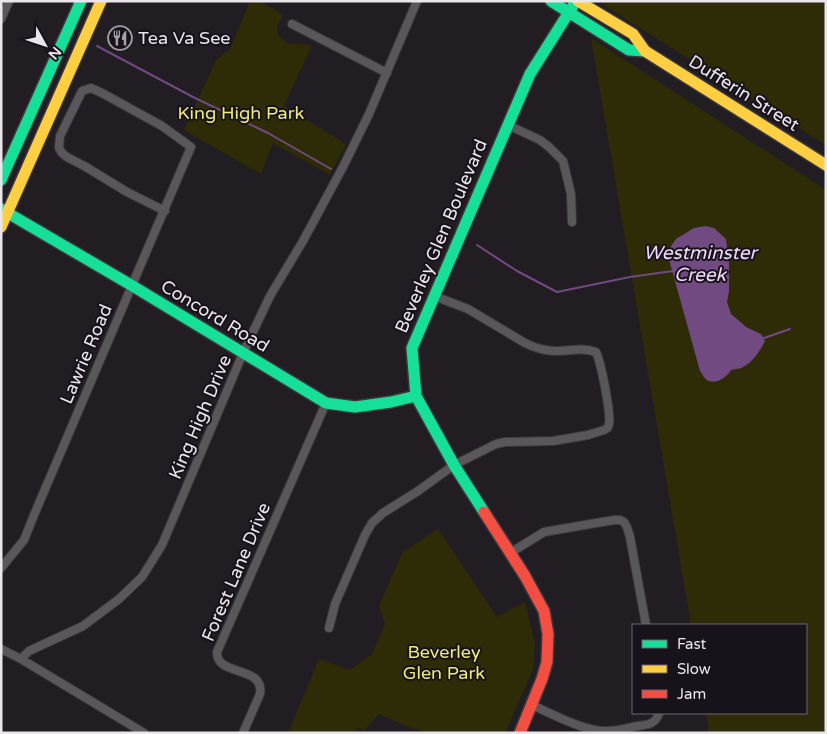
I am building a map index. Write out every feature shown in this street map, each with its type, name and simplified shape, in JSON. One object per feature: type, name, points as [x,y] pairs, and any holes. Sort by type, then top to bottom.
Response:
[{"type":"street","points":[[1,19],[8,1]]},
{"type":"street","points":[[1,180],[81,1]]},
{"type":"street","points":[[1,227],[4,211],[101,1]]},
{"type":"street","name":"King High Drive","points":[[21,659],[30,651],[83,626],[119,599],[142,577],[162,545],[243,353],[270,296],[303,241],[344,164],[387,72],[417,1]]},
{"type":"street","name":"Dufferin Street","points":[[552,1],[629,50],[644,51]]},
{"type":"street","name":"Dufferin Street","points":[[577,1],[632,34],[644,51],[826,165]]},
{"type":"street","name":"Beverley Glen Boulevard","points":[[520,733],[532,706],[547,662],[548,634],[544,611],[525,576],[454,465],[416,396],[412,348],[530,74],[577,1]]},
{"type":"street","points":[[292,24],[387,72]]},
{"type":"street","name":"Lawrie Road","points":[[1,568],[24,540],[131,285],[164,211],[191,147],[162,126],[102,93],[91,88],[82,91],[60,136],[59,148],[62,153],[67,158],[164,211]]},
{"type":"street","points":[[508,125],[540,140],[563,161],[571,194],[572,222]]},
{"type":"street","name":"Concord Road","points":[[4,211],[326,402],[356,407],[416,396]]},
{"type":"street","points":[[329,628],[335,604],[365,535],[372,523],[383,513],[454,465],[496,444],[553,441],[588,435],[604,430],[609,423],[609,412],[596,352],[583,348],[556,351],[535,348],[468,309],[434,296]]},
{"type":"street","name":"Forest Lane Drive","points":[[243,733],[261,688],[259,682],[251,675],[239,672],[222,663],[218,658],[218,652],[326,402]]},
{"type":"street","points":[[510,553],[544,532],[615,520],[624,522],[630,537],[646,624]]},
{"type":"street","points":[[1,649],[21,659],[144,733]]},
{"type":"street","points":[[532,706],[588,729],[602,731],[650,724],[659,714]]},
{"type":"green space","name":"King High Park","points":[[250,1],[260,1],[283,15],[277,26],[278,35],[288,44],[312,45],[284,106],[346,144],[330,175],[273,143],[261,174],[184,130],[216,60],[230,49]]},
{"type":"green space","points":[[597,1],[826,1],[826,145]]},
{"type":"green space","points":[[591,38],[826,190],[826,733],[709,733],[706,714],[807,714],[807,624],[691,624]]},
{"type":"green space","name":"Beverley Glen Park","points":[[438,529],[497,617],[525,602],[535,644],[533,670],[505,733],[427,733],[379,714],[364,731],[358,728],[354,733],[288,733],[319,659],[350,670],[372,654],[385,624],[379,606],[402,553]]},
{"type":"water","name":"Westminster Creek","points":[[706,226],[714,228],[726,239],[729,263],[727,302],[731,314],[746,327],[761,334],[765,341],[750,362],[742,368],[731,370],[727,375],[715,382],[706,380],[700,371],[668,256],[669,249],[676,239],[694,228]]},
{"type":"waterway","name":"Westminster Creek","points":[[97,46],[193,97],[268,133],[331,169]]},
{"type":"waterway","name":"Westminster Creek","points":[[477,245],[517,271],[557,292],[630,277],[675,272]]},
{"type":"waterway","name":"Westminster Creek","points":[[764,338],[790,329]]},
{"type":"traffic: fast","points":[[1,180],[81,1]]},
{"type":"traffic: fast","points":[[551,1],[629,50],[645,51]]},
{"type":"traffic: fast","points":[[484,512],[454,465],[416,396],[412,348],[530,74],[576,1]]},
{"type":"traffic: fast","points":[[1,209],[326,403],[355,407],[416,396]]},
{"type":"traffic: slow","points":[[1,227],[101,1]]},
{"type":"traffic: slow","points":[[578,1],[633,34],[645,51],[826,165]]},
{"type":"traffic: jam","points":[[484,512],[525,576],[544,611],[548,634],[547,662],[520,733]]},
{"type":"place","name":"Tea Va See","points":[[120,38]]}]
